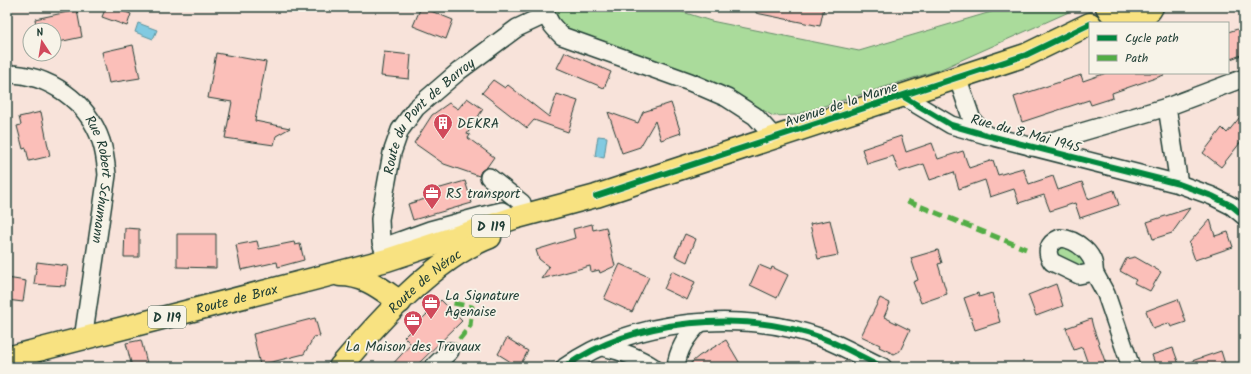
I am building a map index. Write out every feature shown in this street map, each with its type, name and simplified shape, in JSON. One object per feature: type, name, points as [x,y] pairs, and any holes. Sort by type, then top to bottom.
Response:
[{"type":"main road","points":[[1110,11],[1132,22],[1146,16],[1155,8]]},
{"type":"main road","name":"Avenue de la Marne","points":[[385,253],[596,196],[904,97],[1026,55],[1089,24]]},
{"type":"main road","name":"Route de Nérac","points":[[340,367],[400,302],[442,266],[469,247],[485,239],[596,196]]},
{"type":"main road","points":[[385,253],[400,302]]},
{"type":"main road","name":"Route de Brax","points":[[7,358],[327,275],[385,253]]},
{"type":"main road","name":"Route de Brax","points":[[327,275],[352,275],[361,277],[372,282],[400,302]]},
{"type":"street","name":"Route du Pont de Barroy","points":[[385,253],[379,231],[380,219],[392,153],[400,130],[416,108],[459,71],[517,28],[545,11],[550,24],[562,36],[690,82],[727,98],[755,116],[774,138]]},
{"type":"street","name":"Rue Robert Schumann","points":[[7,74],[26,76],[48,82],[64,91],[85,111],[96,128],[103,147],[107,175],[83,339]]},
{"type":"street","name":"Rue du 8 Mai 1945","points":[[1031,147],[1167,107],[1244,78]]},
{"type":"street","name":"Rue du 8 Mai 1945","points":[[958,79],[972,120],[986,135]]},
{"type":"street","name":"Rue du 8 Mai 1945","points":[[904,97],[951,124],[1031,147],[1179,184],[1212,196],[1232,206],[1244,216]]},
{"type":"street","points":[[1167,107],[1179,184]]},
{"type":"street","points":[[489,177],[522,203],[519,217]]},
{"type":"street","points":[[1094,272],[1106,294],[1131,367]]},
{"type":"street","points":[[676,367],[682,345],[700,322]]},
{"type":"street","points":[[565,367],[582,355],[637,334],[660,328],[700,322],[736,322],[788,328],[822,338],[883,367]]},
{"type":"street","points":[[601,347],[622,351],[641,359],[653,367]]},
{"type":"street","points":[[433,367],[450,351]]},
{"type":"green space","points":[[555,7],[667,7],[711,21],[859,51],[1008,7],[1080,7],[939,70],[795,115],[773,116],[745,99],[696,75],[582,38],[560,23],[555,14]]},
{"type":"green space","points":[[1064,246],[1086,257],[1088,264],[1081,268],[1059,258],[1056,255],[1057,249]]},
{"type":"water","points":[[138,23],[157,30],[153,39],[135,32]]},
{"type":"water","points":[[598,136],[607,137],[604,158],[595,156]]},
{"type":"building","points":[[106,7],[111,7],[131,14],[127,26],[102,17]]},
{"type":"building","points":[[421,7],[453,20],[446,39],[413,26]]},
{"type":"building","points":[[756,7],[824,7],[820,26],[756,13]]},
{"type":"building","points":[[77,10],[82,37],[62,41],[62,22],[36,22],[35,19]]},
{"type":"building","points":[[1244,27],[1244,54],[1229,60],[1229,32]]},
{"type":"building","points":[[133,45],[140,78],[109,83],[102,52]]},
{"type":"building","points":[[384,52],[411,55],[409,79],[381,76]]},
{"type":"building","points":[[565,52],[611,72],[604,88],[557,68]]},
{"type":"building","points":[[216,53],[266,62],[255,121],[290,128],[276,136],[274,145],[225,138],[232,102],[208,98]]},
{"type":"building","points":[[1103,74],[1164,74],[1112,93],[1113,98],[1091,105],[1089,100],[1022,122],[1014,97],[1081,75],[1083,81]]},
{"type":"building","points":[[493,80],[505,88],[508,85],[549,117],[557,94],[578,101],[568,132],[534,120],[527,128],[482,93]]},
{"type":"building","name":"DEKRA","points":[[467,98],[483,109],[467,134],[470,135],[468,138],[494,157],[487,167],[481,171],[479,176],[444,164],[414,143],[432,115],[449,103],[458,109]]},
{"type":"building","points":[[671,103],[681,133],[661,140],[655,121],[640,147],[622,153],[608,112],[638,123],[643,112]]},
{"type":"building","points":[[41,112],[50,156],[29,161],[26,148],[23,149],[17,126],[21,125],[19,117]]},
{"type":"building","points":[[1244,112],[1244,138],[1221,167],[1203,153],[1222,128],[1227,133]]},
{"type":"building","points":[[901,136],[906,152],[932,143],[938,159],[963,151],[969,168],[993,160],[998,175],[1023,168],[1029,184],[1053,176],[1058,190],[1082,182],[1088,199],[1114,190],[1119,205],[1080,218],[1075,203],[1050,211],[1044,195],[1019,203],[1014,189],[990,197],[985,180],[959,189],[954,172],[930,180],[924,164],[899,172],[893,156],[867,164],[862,149]]},
{"type":"building","points":[[465,181],[472,203],[413,220],[408,204],[432,197],[430,191]]},
{"type":"building","points":[[1190,208],[1172,233],[1153,239],[1147,222]]},
{"type":"building","points":[[1210,219],[1215,236],[1228,232],[1233,247],[1195,260],[1189,243]]},
{"type":"building","points":[[830,220],[838,255],[818,259],[810,224]]},
{"type":"building","points":[[592,224],[593,230],[606,227],[615,266],[600,273],[599,270],[591,272],[590,266],[541,279],[549,267],[539,259],[536,250],[575,238],[573,229]]},
{"type":"building","points":[[125,228],[139,229],[139,257],[124,257]]},
{"type":"building","points":[[177,234],[216,234],[216,268],[177,267]]},
{"type":"building","points":[[685,234],[696,239],[687,262],[675,256]]},
{"type":"building","points":[[257,241],[259,249],[294,242],[295,245],[300,244],[304,260],[278,267],[277,262],[241,270],[236,245]]},
{"type":"building","points":[[938,250],[942,263],[938,264],[947,294],[921,303],[913,282],[918,280],[911,258]]},
{"type":"building","points":[[1135,257],[1161,272],[1150,291],[1134,283],[1136,280],[1120,271],[1126,259]]},
{"type":"building","points":[[37,262],[68,266],[65,286],[34,284]]},
{"type":"building","points":[[620,264],[649,277],[632,312],[604,299]]},
{"type":"building","points":[[759,265],[771,270],[772,267],[788,275],[777,298],[750,285]]},
{"type":"building","points":[[672,271],[695,282],[687,300],[664,289]]},
{"type":"building","points":[[7,278],[26,281],[23,302],[7,300]]},
{"type":"building","points":[[1056,284],[1063,306],[1036,316],[1028,295]]},
{"type":"building","points":[[978,293],[979,297],[992,293],[1000,322],[975,330],[964,298]]},
{"type":"building","points":[[880,298],[890,303],[884,317],[910,330],[900,351],[894,354],[861,336]]},
{"type":"building","points":[[1178,299],[1186,322],[1171,327],[1169,323],[1153,329],[1146,311]]},
{"type":"building","points":[[441,300],[462,321],[415,367],[390,367],[411,344],[404,337]]},
{"type":"building","points":[[315,318],[320,336],[314,337],[304,354],[260,365],[253,334]]},
{"type":"building","points":[[1091,319],[1107,367],[1089,367],[1082,347],[1074,350],[1066,328]]},
{"type":"building","points":[[507,338],[528,351],[519,367],[498,354]]},
{"type":"building","points":[[141,340],[148,367],[132,367],[126,343]]},
{"type":"building","points":[[726,340],[742,367],[686,367],[699,356]]},
{"type":"building","points":[[1173,348],[1180,367],[1156,367],[1152,355]]},
{"type":"building","points":[[1221,351],[1226,367],[1181,367],[1180,365]]},
{"type":"marked path","points":[[907,201],[1026,249]]},
{"type":"marked path","points":[[450,351],[470,326],[472,307],[453,303]]},
{"type":"cycle path","points":[[596,196],[1026,55],[1089,24]]},
{"type":"cycle path","points":[[904,97],[951,125],[1179,184],[1212,196],[1232,206],[1244,216]]},
{"type":"cycle path","points":[[565,367],[593,350],[623,338],[656,329],[690,323],[724,322],[758,323],[791,329],[830,341],[883,367]]},
{"type":"place","name":"DEKRA","points":[[443,140]]},
{"type":"place","name":"RS transport","points":[[432,210]]},
{"type":"place","name":"La Signature Agenaise","points":[[431,320]]},
{"type":"place","name":"La Maison des Travaux","points":[[413,337]]}]
